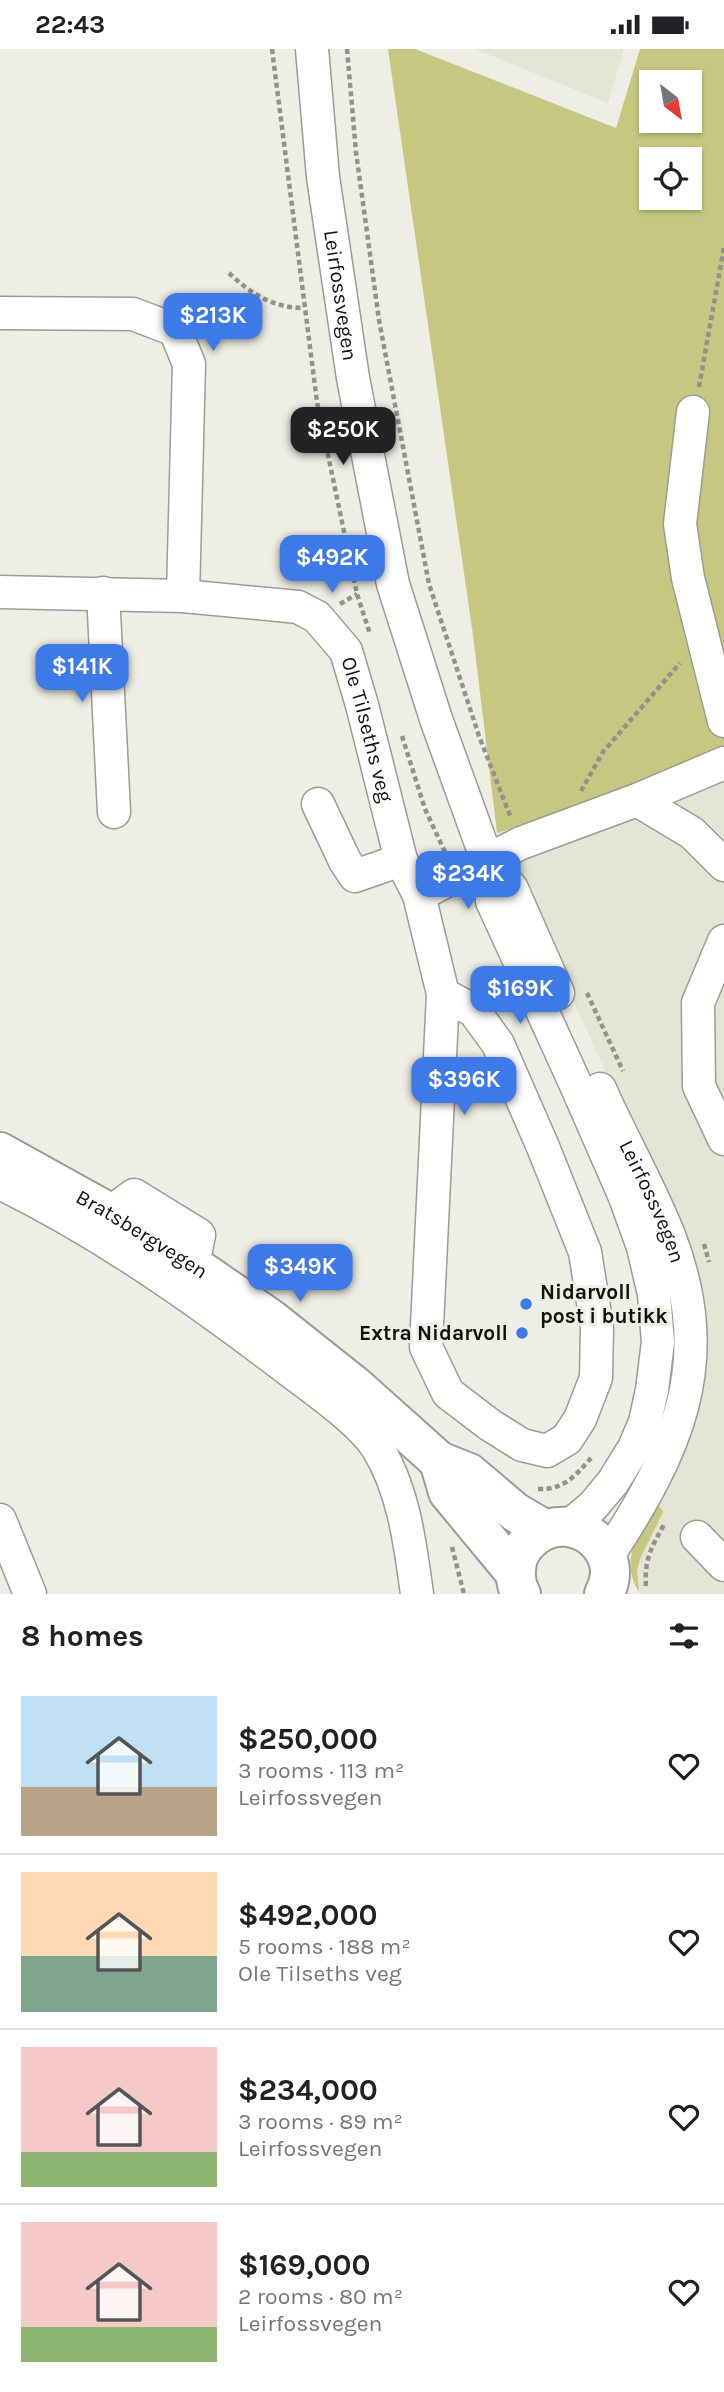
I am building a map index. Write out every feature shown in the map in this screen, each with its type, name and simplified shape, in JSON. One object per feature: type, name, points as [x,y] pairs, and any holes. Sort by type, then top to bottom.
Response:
[{"type":"main road","name":"Bratsbergvegen","points":[[0,1152],[110,1213],[193,1265],[271,1319],[391,1416],[439,1461],[469,1473],[515,1512],[556,1528],[577,1528],[592,1536],[599,1543],[611,1580]]},
{"type":"main road","name":"Bratsbergvegen","points":[[439,1461],[448,1492],[518,1588]]},
{"type":"main road","points":[[518,1588],[518,1557],[526,1543],[556,1528]]},
{"type":"street","name":"Leirfossvegen","points":[[312,49],[323,177],[351,365],[393,584],[436,719],[487,860],[492,901],[625,1197],[643,1247],[654,1294],[657,1342],[652,1390],[645,1422],[634,1448],[593,1506],[556,1528]]},
{"type":"street","points":[[0,313],[133,314],[175,330],[189,364],[183,596]]},
{"type":"street","points":[[693,412],[680,524],[688,578],[724,720]]},
{"type":"street","name":"Ole Tilseths veg","points":[[0,592],[183,596],[298,607],[317,617],[346,651],[401,860],[419,895]]},
{"type":"street","points":[[103,593],[114,811]]},
{"type":"street","points":[[443,994],[474,1011],[498,1044],[579,1234],[587,1264],[597,1327],[596,1378],[580,1419],[566,1439],[547,1451],[522,1445],[489,1425],[448,1393],[426,1347],[443,994],[419,895],[521,843],[637,800],[724,763]]},
{"type":"street","points":[[637,800],[692,833],[724,865]]},
{"type":"street","points":[[318,804],[355,876],[401,860]]},
{"type":"street","name":"Leirfossvegen","points":[[487,860],[512,889],[602,1094],[671,1239],[687,1296],[691,1327],[690,1359],[681,1415],[611,1580]]},
{"type":"street","points":[[724,941],[698,1003],[699,1086],[724,1139]]},
{"type":"street","points":[[0,1183],[71,1220],[160,1275],[310,1386],[369,1437],[396,1484],[409,1536],[417,1594]]},
{"type":"street","points":[[0,1520],[30,1594]]},
{"type":"street","points":[[698,1537],[724,1565]]},
{"type":"path","points":[[693,412],[724,247]]},
{"type":"path","points":[[229,273],[250,292],[271,302],[287,308],[304,308]]},
{"type":"path","points":[[559,829],[603,752],[704,636]]},
{"type":"path","points":[[536,1488],[551,1489],[569,1483],[594,1455]]},
{"type":"shaded area","points":[[475,49],[624,49],[608,103]]},
{"type":"shaded area","points":[[724,763],[724,1594],[641,1594],[634,1583],[630,1558],[679,1233],[497,833]]},
{"type":"green space","points":[[388,49],[415,49],[616,128],[640,49],[724,49],[724,763],[497,833],[473,635]]},
{"type":"green space","points":[[653,1503],[663,1512],[640,1559],[637,1570],[639,1592],[633,1580],[631,1558],[637,1536]]},
{"type":"place","name":"Nidarvoll post i butikk","points":[[526,1304]]},
{"type":"place","name":"Extra Nidarvoll","points":[[522,1333]]}]
